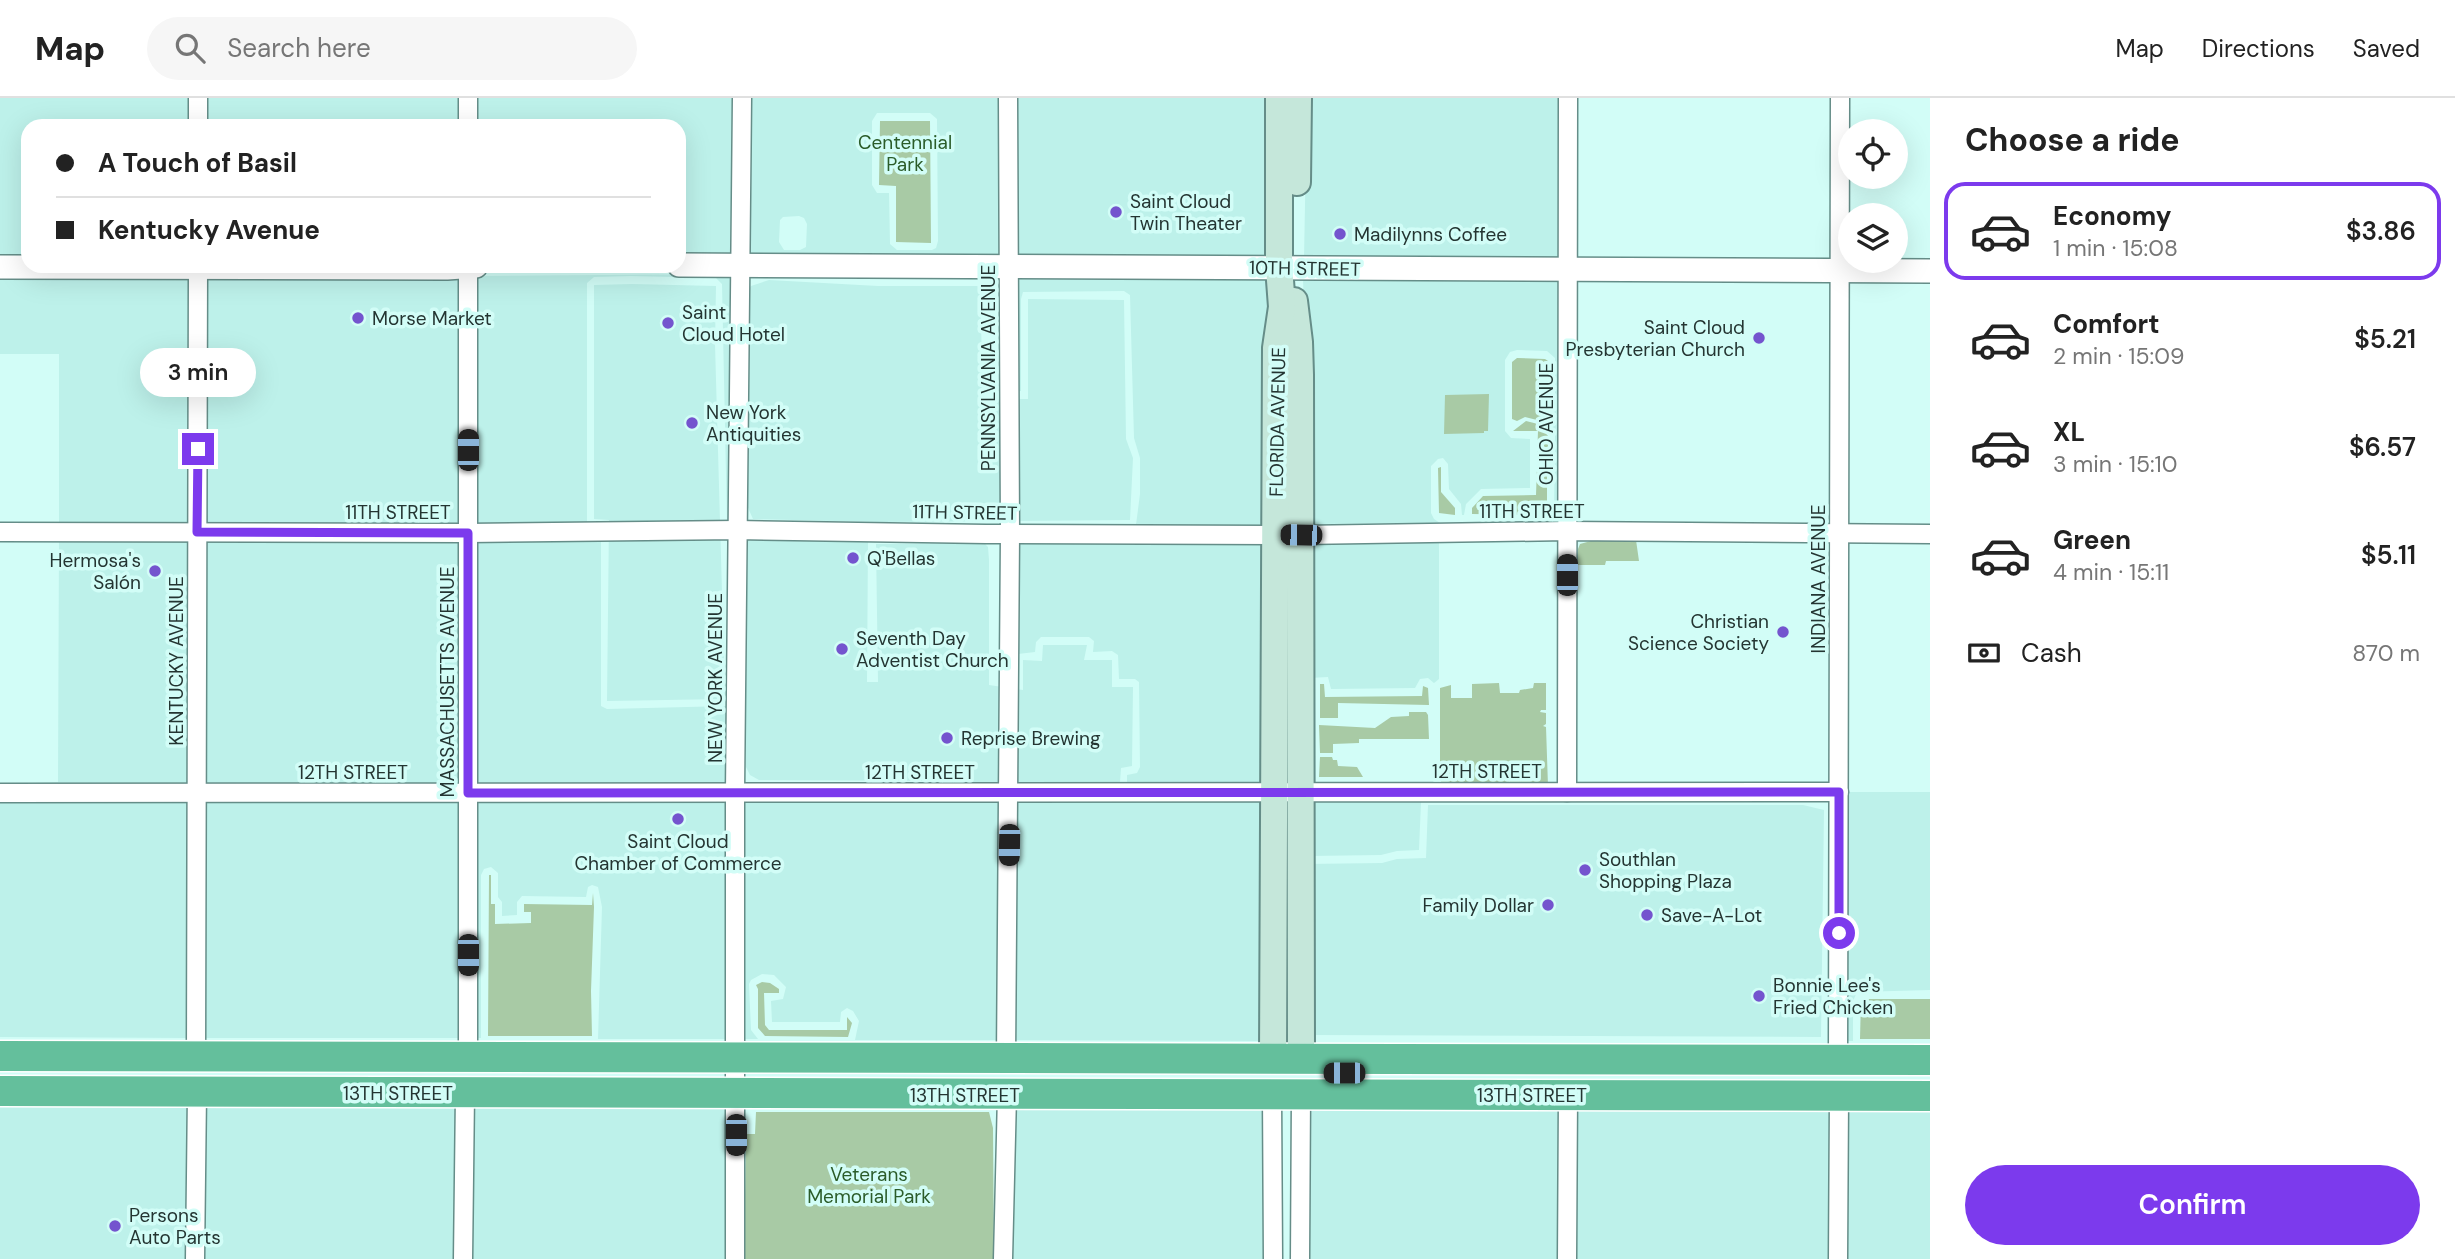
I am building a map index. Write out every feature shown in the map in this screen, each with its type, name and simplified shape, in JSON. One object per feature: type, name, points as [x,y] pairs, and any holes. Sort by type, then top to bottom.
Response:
[{"type":"highway","name":"13TH STREET","points":[[0,1056],[1930,1060]]},
{"type":"highway","points":[[0,1071],[34,1071],[57,1056]]},
{"type":"highway","points":[[197,1093],[209,1079],[220,1072],[308,1071],[327,1056]]},
{"type":"highway","points":[[32,1091],[80,1074],[172,1076],[185,1070],[195,1057]]},
{"type":"highway","points":[[330,1093],[352,1075],[438,1076],[455,1072],[468,1057]]},
{"type":"highway","points":[[465,1093],[477,1079],[488,1072],[573,1071],[601,1057]]},
{"type":"highway","points":[[1007,1095],[1017,1081],[1028,1074],[1122,1071],[1133,1058]]},
{"type":"highway","points":[[1140,1095],[1170,1078],[1264,1077],[1287,1058]]},
{"type":"highway","points":[[853,1095],[894,1076],[977,1077],[991,1074],[1006,1059]]},
{"type":"highway","points":[[1287,1095],[1308,1076],[1319,1073],[1392,1073],[1404,1059]]},
{"type":"highway","points":[[1431,1096],[1452,1078],[1545,1078],[1557,1072],[1567,1059]]},
{"type":"highway","points":[[1568,1096],[1590,1074],[1681,1074],[1705,1060]]},
{"type":"highway","points":[[1701,1096],[1731,1079],[1821,1076],[1828,1074],[1838,1060]]},
{"type":"highway","points":[[1839,1097],[1849,1083],[1861,1074],[1930,1074]]},
{"type":"highway","name":"13TH STREET","points":[[0,1091],[1930,1096]]},
{"type":"main road","name":"FLORIDA AVENUE","points":[[1279,98],[1287,268],[1299,342],[1301,535],[1301,914],[1287,1058]]},
{"type":"main road","name":"FLORIDA AVENUE","points":[[1287,1058],[1273,914],[1276,348],[1287,268],[1298,98]]},
{"type":"street","points":[[198,98],[198,119]]},
{"type":"street","points":[[468,98],[468,119]]},
{"type":"street","name":"NEW YORK AVENUE","points":[[735,1259],[737,530],[742,98]]},
{"type":"street","name":"PENNSYLVANIA AVENUE","points":[[1006,1059],[1010,534],[1008,98]]},
{"type":"street","name":"OHIO AVENUE","points":[[1567,792],[1568,98]]},
{"type":"street","name":"INDIANA AVENUE","points":[[1840,98],[1841,203]]},
{"type":"street","name":"10TH STREET","points":[[686,265],[1838,271]]},
{"type":"street","points":[[0,267],[21,267]]},
{"type":"street","name":"10TH STREET","points":[[1908,271],[1930,271]]},
{"type":"street","name":"KENTUCKY AVENUE","points":[[195,1057],[198,273]]},
{"type":"street","name":"MASSACHUSETTS AVENUE","points":[[468,273],[468,1057]]},
{"type":"street","name":"INDIANA AVENUE","points":[[1838,1060],[1841,273]]},
{"type":"street","name":"11TH STREET","points":[[0,532],[468,533],[737,530],[1301,535],[1567,531],[1930,534]]},
{"type":"street","name":"12TH STREET","points":[[0,793],[1839,792]]},
{"type":"street","points":[[1273,914],[1301,914]]},
{"type":"street","points":[[195,1259],[197,1093]]},
{"type":"street","points":[[463,1259],[465,1093]]},
{"type":"street","points":[[1003,1259],[1007,1095]]},
{"type":"street","points":[[1273,1259],[1287,1095]]},
{"type":"street","points":[[1287,1095],[1300,1259]]},
{"type":"street","points":[[1567,1259],[1568,1096]]},
{"type":"street","points":[[1838,1259],[1839,1097]]},
{"type":"shaded area","points":[[0,98],[189,98],[189,119],[21,119],[21,257],[0,257]]},
{"type":"shaded area","points":[[206,98],[459,98],[460,119],[206,119]]},
{"type":"shaded area","points":[[476,98],[733,98],[732,255],[686,256],[686,119],[476,119]]},
{"type":"shaded area","points":[[750,98],[999,98],[1000,256],[749,255]],"holes":[[[877,113],[930,113],[937,119],[938,241],[936,248],[932,250],[897,250],[890,244],[889,193],[877,193],[872,185],[872,121]],[[783,217],[804,218],[807,224],[806,247],[800,250],[784,250],[779,242],[780,220]]]},
{"type":"shaded area","points":[[1016,98],[1271,98],[1271,258],[1017,256]]},
{"type":"shaded area","points":[[1307,98],[1559,98],[1559,261],[1304,259]]},
{"type":"shaded area","points":[[731,274],[729,521],[722,284],[716,278],[631,276],[594,277],[587,283],[587,522],[476,523],[477,276]]},
{"type":"shaded area","points":[[1017,275],[1272,277],[1267,525],[1136,525],[1140,494],[1140,458],[1134,438],[1130,295],[1124,291],[1023,292],[1021,391],[1018,391]]},
{"type":"shaded area","points":[[0,276],[190,277],[189,522],[59,522],[59,354],[0,354]]},
{"type":"shaded area","points":[[207,277],[460,277],[460,523],[206,523]]},
{"type":"shaded area","points":[[1303,278],[1559,280],[1559,516],[1554,516],[1555,436],[1549,423],[1555,410],[1555,358],[1547,351],[1517,350],[1510,352],[1505,360],[1505,431],[1511,438],[1530,439],[1530,488],[1481,489],[1466,504],[1462,515],[1461,504],[1449,489],[1448,464],[1443,458],[1431,466],[1431,513],[1440,523],[1310,524]]},
{"type":"shaded area","points":[[769,280],[878,286],[980,286],[983,399],[1028,399],[1028,299],[1124,300],[1126,439],[1133,458],[1130,520],[878,522],[753,519],[745,501],[747,292],[751,286]]},
{"type":"shaded area","points":[[594,285],[716,286],[715,344],[725,699],[607,701],[609,520],[594,519]]},
{"type":"shaded area","points":[[748,539],[868,540],[867,682],[878,682],[876,544],[984,543],[988,547],[989,560],[989,685],[1023,690],[1023,660],[1042,661],[1043,645],[1087,645],[1084,660],[1112,660],[1112,687],[1133,687],[1132,766],[1121,768],[1120,782],[1035,785],[947,781],[759,780],[750,775],[746,767],[745,706]]},
{"type":"shaded area","points":[[59,541],[189,542],[188,783],[0,784],[58,782]]},
{"type":"shaded area","points":[[601,541],[601,706],[607,709],[727,706],[727,783],[476,783],[476,542]]},
{"type":"shaded area","points":[[206,542],[460,542],[459,783],[205,783]]},
{"type":"shaded area","points":[[1439,542],[1439,679],[1434,683],[1428,678],[1420,679],[1415,688],[1331,689],[1328,677],[1309,678],[1310,543]]},
{"type":"shaded area","points":[[1019,543],[1266,544],[1265,783],[1127,784],[1127,775],[1137,773],[1140,767],[1139,682],[1135,679],[1119,679],[1118,655],[1112,651],[1093,652],[1094,641],[1089,637],[1041,637],[1036,642],[1035,652],[1018,654]]},
{"type":"shaded area","points":[[1848,792],[1930,792],[1930,990],[1857,992],[1853,1001],[1853,1041],[1847,1041]]},
{"type":"shaded area","points":[[188,802],[187,1038],[0,1037],[0,803]]},
{"type":"shaded area","points":[[205,802],[459,802],[459,1038],[204,1038]]},
{"type":"shaded area","points":[[476,802],[727,802],[727,1039],[598,1039],[602,907],[598,887],[588,887],[586,897],[522,896],[517,902],[517,915],[502,916],[502,902],[498,897],[498,873],[491,867],[484,869],[481,875],[481,1038],[476,1038]]},
{"type":"shaded area","points":[[744,802],[1001,802],[997,1040],[855,1040],[859,1021],[853,1011],[847,1008],[841,1012],[840,1022],[772,1022],[771,1001],[783,999],[786,987],[774,975],[762,974],[749,984],[751,1030],[758,1039],[744,1039]]},
{"type":"shaded area","points":[[1018,802],[1265,802],[1265,1041],[1014,1040]]},
{"type":"shaded area","points":[[1309,802],[1421,802],[1419,850],[1381,855],[1309,856]]},
{"type":"shaded area","points":[[1428,805],[1803,805],[1824,810],[1821,1037],[1310,1035],[1306,864],[1382,863],[1397,859],[1426,858]]},
{"type":"shaded area","points":[[0,1105],[189,1105],[187,1259],[0,1259]]},
{"type":"shaded area","points":[[205,1105],[456,1106],[455,1259],[204,1259]]},
{"type":"shaded area","points":[[473,1106],[728,1107],[726,1259],[472,1259]]},
{"type":"shaded area","points":[[1014,1109],[1265,1110],[1264,1259],[1011,1259]]},
{"type":"shaded area","points":[[1308,1110],[1560,1111],[1558,1259],[1308,1259]]},
{"type":"shaded area","points":[[1577,1111],[1830,1112],[1829,1259],[1575,1259]]},
{"type":"shaded area","points":[[1847,1112],[1930,1112],[1930,1259],[1846,1259]]},
{"type":"green space","name":"Centennial Park","points":[[880,121],[930,121],[931,243],[896,242],[896,186],[879,185]]},
{"type":"green space","points":[[1517,358],[1548,361],[1548,410],[1541,421],[1525,417],[1517,421],[1512,419],[1512,362]]},
{"type":"green space","points":[[1489,394],[1488,431],[1444,434],[1445,395]]},
{"type":"green space","points":[[1526,421],[1538,424],[1548,436],[1548,461],[1537,461],[1538,431],[1513,431]]},
{"type":"green space","points":[[1537,466],[1547,467],[1547,515],[1472,514],[1472,508],[1483,496],[1536,495]]},
{"type":"green space","points":[[1441,467],[1441,492],[1455,508],[1455,515],[1439,513],[1438,468]]},
{"type":"green space","points":[[1598,539],[1636,540],[1639,561],[1606,561],[1605,565],[1577,565],[1580,544]]},
{"type":"green space","points":[[1499,683],[1500,693],[1519,693],[1520,690],[1533,688],[1534,683],[1546,683],[1546,710],[1540,712],[1546,713],[1546,724],[1543,726],[1546,727],[1548,786],[1442,785],[1440,688],[1451,685],[1451,698],[1472,698],[1472,684]]},
{"type":"green space","points":[[1320,684],[1324,684],[1325,697],[1422,696],[1423,686],[1428,688],[1429,705],[1338,703],[1338,718],[1320,718]]},
{"type":"green space","points":[[1409,712],[1426,712],[1429,739],[1359,739],[1359,743],[1333,744],[1333,753],[1320,753],[1319,725],[1375,728],[1391,717],[1409,716]]},
{"type":"green space","points":[[1320,757],[1332,757],[1337,760],[1338,766],[1357,767],[1363,777],[1319,777]]},
{"type":"green space","points":[[489,875],[491,904],[495,904],[495,924],[531,923],[531,912],[524,912],[524,904],[592,905],[593,893],[592,1036],[488,1036]]},
{"type":"green space","points":[[762,982],[770,983],[779,989],[779,993],[764,993],[765,1025],[769,1030],[847,1030],[847,1017],[852,1023],[848,1037],[765,1036],[758,1028],[756,985]]},
{"type":"green space","points":[[1861,999],[1930,999],[1930,1039],[1860,1039]]},
{"type":"green space","name":"Veterans Memorial Park","points":[[756,1112],[989,1112],[993,1128],[994,1259],[744,1259],[746,1134],[755,1134]]},
{"type":"place","name":"Saint Cloud Twin Theater","points":[[1116,212]]},
{"type":"place","name":"Madilynns Coffee","points":[[1340,234]]},
{"type":"place","name":"Morse Market","points":[[358,318]]},
{"type":"place","name":"Saint Cloud Hotel","points":[[668,323]]},
{"type":"place","name":"Saint Cloud Presbyterian Church","points":[[1759,338]]},
{"type":"place","name":"New York Antiquities","points":[[692,423]]},
{"type":"place","name":"Q'Bellas","points":[[853,558]]},
{"type":"place","name":"Hermosa's Salón","points":[[155,571]]},
{"type":"place","name":"Christian Science Society","points":[[1783,632]]},
{"type":"place","name":"Seventh Day Adventist Church","points":[[842,649]]},
{"type":"place","name":"Reprise Brewing","points":[[947,738]]},
{"type":"place","name":"Saint Cloud Chamber of Commerce","points":[[678,819]]},
{"type":"place","name":"Southlan Shopping Plaza","points":[[1585,870]]},
{"type":"place","name":"Family Dollar","points":[[1548,905]]},
{"type":"place","name":"Save-A-Lot","points":[[1647,915]]},
{"type":"place","name":"Bonnie Lee's Fried Chicken","points":[[1759,996]]},
{"type":"place","name":"Persons Auto Parts","points":[[115,1226]]},
{"type":"route","points":[[198,449],[197,532],[468,533],[468,793],[1839,792],[1839,933]]}]
